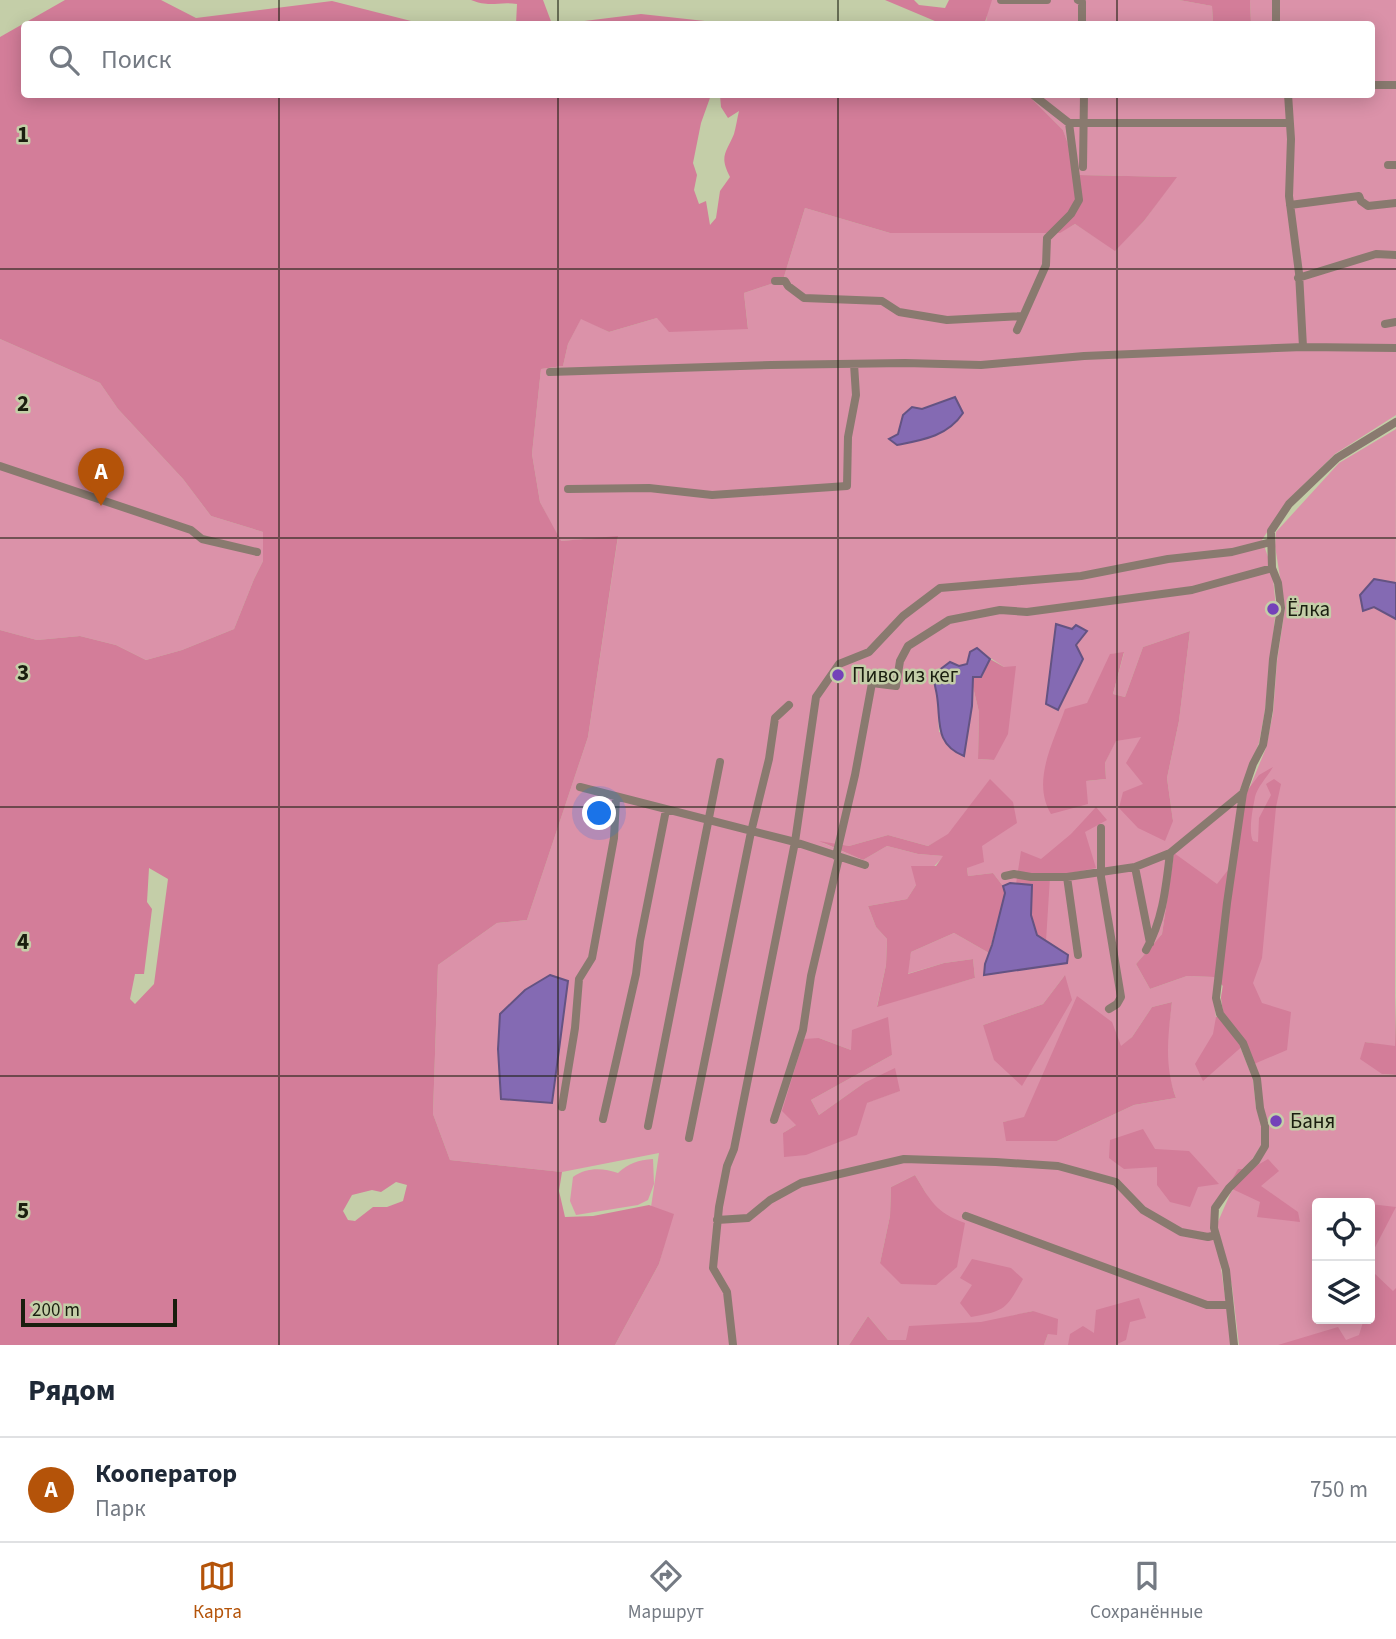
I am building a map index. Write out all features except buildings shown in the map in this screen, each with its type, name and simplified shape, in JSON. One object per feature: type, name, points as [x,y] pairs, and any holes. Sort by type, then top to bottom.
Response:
[{"type":"street","points":[[1000,0],[1047,0]]},
{"type":"street","points":[[1078,0],[1082,2],[1082,21]]},
{"type":"street","points":[[1276,0],[1276,21]]},
{"type":"street","points":[[1375,85],[1396,85]]},
{"type":"street","points":[[1037,98],[1069,122],[1290,123]]},
{"type":"street","points":[[1083,167],[1084,98]]},
{"type":"street","points":[[1288,98],[1290,205],[1303,347]]},
{"type":"street","points":[[1017,330],[1046,265],[1047,238],[1071,214],[1079,200],[1069,122]]},
{"type":"street","points":[[1290,205],[1359,196],[1368,206],[1396,203]]},
{"type":"street","points":[[1298,278],[1376,254],[1396,255]]},
{"type":"street","points":[[775,281],[785,281],[804,298],[882,301],[899,312],[947,320],[1023,316]]},
{"type":"street","points":[[1385,324],[1396,322]]},
{"type":"street","points":[[550,372],[854,364],[981,365],[1084,356],[1303,347],[1396,348]]},
{"type":"street","points":[[568,489],[649,488],[712,495],[847,486],[848,437],[856,396],[854,364]]},
{"type":"street","points":[[1234,1345],[1226,1270],[1216,1235],[1215,1208],[1229,1188],[1256,1161],[1265,1146],[1265,1126],[1257,1079],[1243,1043],[1220,1014],[1216,998],[1243,793],[1263,745],[1269,710],[1281,608],[1278,583],[1272,568],[1271,531],[1289,504],[1337,458],[1396,422]]},
{"type":"street","points":[[0,466],[191,530],[202,540],[257,552]]},
{"type":"street","points":[[733,1345],[727,1292],[713,1268],[717,1220],[727,1166],[734,1149],[794,842],[816,697],[839,664],[869,652],[903,616],[940,588],[1080,576],[1168,559],[1232,552],[1271,542]]},
{"type":"street","points":[[774,1120],[803,1030],[811,976],[855,775],[872,683],[897,686],[900,662],[908,646],[949,620],[1000,611],[1027,612],[1192,590],[1272,568]]},
{"type":"street","points":[[689,1138],[751,832],[769,759],[775,718],[789,705]]},
{"type":"street","points":[[648,1126],[720,762]]},
{"type":"street","points":[[580,788],[794,842],[865,865]]},
{"type":"street","points":[[1005,876],[1014,874],[1067,877],[1135,866],[1170,853],[1243,793]]},
{"type":"street","points":[[562,1107],[575,1028],[579,979],[592,958],[614,838],[616,798]]},
{"type":"street","points":[[603,1119],[636,974],[666,810]]},
{"type":"street","points":[[1101,828],[1101,871],[1121,997],[1117,1004],[1109,1009]]},
{"type":"street","points":[[1135,866],[1148,946],[1154,937],[1165,894],[1170,853]]},
{"type":"street","points":[[1067,877],[1078,955]]},
{"type":"street","points":[[717,1220],[748,1218],[770,1200],[801,1183],[904,1159],[1058,1166],[1116,1182],[1143,1210],[1181,1232],[1208,1237],[1216,1235]]},
{"type":"street","points":[[966,1216],[1208,1305],[1229,1305]]},
{"type":"shaded area","points":[[65,0],[161,0],[196,18],[332,1],[411,21],[28,21]]},
{"type":"shaded area","points":[[471,0],[543,0],[551,21],[516,21],[517,4],[484,4]]},
{"type":"shaded area","points":[[885,0],[914,0],[919,5],[945,8],[949,0],[992,0],[985,21],[935,21]]},
{"type":"shaded area","points":[[988,0],[1179,0],[1212,6],[1213,21],[986,21]]},
{"type":"shaded area","points":[[1179,0],[1250,0],[1251,21],[1213,21],[1212,6]]},
{"type":"shaded area","points":[[1250,0],[1396,0],[1396,415],[1335,454],[1287,501],[1262,540],[1272,568],[1276,608],[1265,710],[1259,743],[1239,792],[1231,866],[1217,885],[1174,854],[1162,934],[1136,964],[1150,989],[1187,976],[1215,977],[1213,996],[1216,1017],[1239,1044],[1253,1079],[1256,1108],[1262,1126],[1262,1144],[1252,1160],[1212,1206],[1232,1345],[1044,1345],[1048,1334],[1033,1311],[907,1340],[888,1340],[868,1316],[849,1345],[615,1345],[659,1264],[673,1214],[651,1207],[659,1153],[562,1172],[450,1160],[433,1114],[438,965],[497,923],[527,920],[588,737],[618,537],[560,541],[540,502],[532,454],[541,369],[563,366],[568,344],[581,318],[609,332],[657,318],[748,328],[744,293],[783,280],[805,208],[890,233],[1059,233],[1075,224],[1115,250],[1144,221],[1176,177],[1078,175],[1063,130],[1031,98],[1375,98],[1375,21],[1251,21]],"holes":[[[954,397],[963,413],[950,427],[926,434],[898,434],[903,415]],[[1190,631],[1179,721],[1167,778],[1173,821],[1141,736],[1116,740],[1105,763],[1106,779],[1086,781],[1087,704],[1111,654],[1124,653],[1113,694],[1125,697],[1143,647]],[[977,649],[1004,667],[994,760],[978,759],[979,712],[973,687],[967,740],[939,732],[937,693],[959,666],[967,664]],[[990,780],[982,846],[967,868],[968,876],[993,873],[1003,886],[1010,883],[1037,935],[985,975],[989,953],[954,933],[911,952],[907,974],[944,963],[973,959],[975,978],[877,1006],[886,965],[887,939],[876,927],[868,906],[907,899],[916,885],[944,856],[918,854],[887,846],[863,860],[823,843],[849,846],[888,835],[928,846],[948,835]],[[1065,975],[1022,1085],[983,1025],[1043,1004]],[[1172,1002],[1168,1032],[1168,1074],[1176,1098],[1134,1105],[1057,1141],[1003,1122],[1024,1118],[1041,1082],[1121,1047],[1132,1037],[1152,1007]],[[500,1014],[551,1103],[501,1099],[498,1049]],[[819,1038],[851,1050],[892,1055],[811,1100],[819,1115],[864,1083],[899,1091],[783,1133],[796,1125]],[[915,1175],[934,1207],[950,1218],[880,1263],[890,1216],[891,1187]]]},
{"type":"shaded area","points":[[641,14],[705,21],[584,21]]},
{"type":"shaded area","points":[[21,25],[21,98],[710,98],[701,123],[693,163],[697,175],[694,190],[699,204],[706,201],[710,225],[716,218],[720,191],[730,177],[724,159],[739,111],[728,118],[721,107],[720,98],[1031,98],[1063,130],[1079,175],[1177,177],[1144,221],[1115,251],[1075,224],[1060,233],[890,233],[805,208],[783,280],[744,293],[748,329],[669,332],[657,318],[609,332],[581,319],[568,344],[563,366],[541,369],[532,454],[540,502],[561,541],[618,536],[588,737],[527,920],[497,923],[438,965],[433,1114],[450,1160],[562,1172],[559,1191],[565,1217],[593,1216],[649,1205],[674,1214],[659,1264],[615,1345],[0,1345],[0,630],[37,640],[80,636],[116,645],[146,660],[182,650],[234,629],[263,561],[263,532],[211,516],[183,479],[118,409],[100,383],[0,339],[0,37]],"holes":[[[149,868],[168,879],[154,984],[135,1004],[130,999],[135,974],[144,974],[152,909],[147,902]],[[396,1182],[407,1185],[403,1201],[387,1207],[373,1207],[355,1221],[348,1220],[343,1211],[352,1195],[372,1190],[381,1192]]]},
{"type":"shaded area","points":[[0,339],[100,383],[118,409],[183,479],[211,516],[263,532],[263,561],[234,629],[182,650],[146,660],[116,645],[80,636],[37,640],[0,630]]},
{"type":"shaded area","points":[[955,397],[963,413],[950,427],[925,439],[897,445],[889,439],[898,434],[903,415],[912,407],[922,409]]},
{"type":"shaded area","points":[[1396,429],[1395,1047],[1365,1042],[1382,1074],[1396,1075],[1396,1345],[1239,1345],[1232,1286],[1217,1224],[1231,1192],[1259,1163],[1267,1148],[1260,1079],[1221,998],[1247,794],[1266,748],[1273,713],[1285,608],[1275,546],[1276,532],[1339,463]]},
{"type":"shaded area","points":[[1374,579],[1396,583],[1396,619],[1374,607],[1363,611],[1360,595]]},
{"type":"shaded area","points":[[1056,624],[1072,629],[1076,625],[1087,631],[1076,645],[1083,659],[1058,710],[1046,704]]},
{"type":"shaded area","points":[[1190,631],[1179,721],[1167,778],[1173,821],[1165,841],[1138,828],[1119,808],[1123,792],[1143,784],[1126,763],[1141,737],[1116,741],[1105,763],[1106,779],[1086,781],[1088,804],[1051,814],[1045,801],[1044,775],[1050,748],[1065,709],[1087,703],[1110,654],[1124,652],[1113,694],[1125,697],[1143,647]]},
{"type":"shaded area","points":[[977,648],[990,659],[981,677],[973,677],[972,706],[964,756],[954,751],[943,738],[934,674],[950,662],[959,666],[967,664],[970,652]]},
{"type":"shaded area","points":[[990,659],[1004,667],[1016,666],[1008,734],[994,760],[978,759],[979,712],[973,687],[973,676],[982,677]]},
{"type":"shaded area","points":[[1273,767],[1256,793],[1251,819],[1253,841],[1258,842],[1259,818],[1271,795],[1266,784],[1274,779],[1281,784],[1276,807],[1262,958],[1253,983],[1262,1003],[1291,1012],[1287,1050],[1254,1064],[1246,1043],[1203,1081],[1195,1064],[1213,1034],[1216,1017],[1223,1013],[1223,986],[1214,977],[1187,976],[1150,989],[1136,964],[1162,934],[1174,853],[1217,884],[1231,866],[1238,803],[1259,775]]},
{"type":"shaded area","points":[[990,779],[1013,802],[1017,823],[982,846],[984,862],[967,868],[968,876],[993,873],[1005,893],[989,953],[954,933],[911,952],[908,974],[944,963],[973,959],[975,978],[877,1007],[886,965],[887,939],[876,927],[868,906],[907,899],[916,885],[911,866],[936,866],[943,856],[918,854],[887,846],[863,860],[819,841],[849,846],[888,835],[928,846],[948,834]]},
{"type":"shaded area","points":[[1096,807],[1107,820],[1085,832],[1096,868],[1050,877],[1046,941],[1037,935],[1031,915],[1032,885],[1016,884],[1021,851],[1041,859],[1071,834]]},
{"type":"shaded area","points":[[1010,883],[1032,885],[1031,915],[1037,935],[1068,955],[1067,963],[984,975],[1005,893],[1003,886]]},
{"type":"shaded area","points":[[550,975],[568,981],[552,1103],[501,1099],[498,1049],[500,1014],[525,990]]},
{"type":"shaded area","points":[[1065,975],[1072,1000],[1022,1086],[994,1060],[983,1025],[1043,1004]]},
{"type":"shaded area","points":[[1077,996],[1112,1022],[1121,1046],[1132,1037],[1152,1007],[1172,1002],[1168,1062],[1176,1098],[1134,1105],[1057,1141],[1006,1141],[1003,1122],[1024,1117]]},
{"type":"shaded area","points":[[1396,997],[1396,1075],[1382,1074],[1360,1059],[1365,1042],[1395,1046]]},
{"type":"shaded area","points":[[888,1017],[892,1055],[811,1100],[819,1115],[864,1083],[895,1068],[900,1091],[867,1103],[857,1135],[806,1155],[784,1157],[783,1133],[796,1125],[782,1111],[804,1039],[819,1038],[851,1050],[852,1030]]},
{"type":"shaded area","points":[[1143,1129],[1155,1149],[1189,1151],[1219,1184],[1198,1187],[1190,1207],[1170,1202],[1157,1185],[1157,1167],[1124,1169],[1109,1158],[1110,1140]]},
{"type":"shaded area","points":[[653,1159],[654,1184],[648,1200],[638,1205],[576,1215],[570,1201],[573,1177],[595,1169],[618,1173],[634,1163]]},
{"type":"shaded area","points":[[1268,1159],[1279,1171],[1261,1186],[1298,1212],[1300,1222],[1257,1217],[1260,1202],[1228,1187],[1238,1169],[1251,1169]]},
{"type":"shaded area","points":[[915,1175],[940,1210],[965,1223],[957,1267],[936,1285],[901,1284],[880,1263],[890,1216],[891,1187]]},
{"type":"shaded area","points":[[1375,1205],[1396,1207],[1375,1247]]},
{"type":"shaded area","points":[[972,1259],[1011,1268],[1023,1279],[1004,1307],[992,1313],[971,1317],[960,1303],[972,1285],[960,1278]]},
{"type":"shaded area","points":[[1375,1274],[1393,1291],[1396,1288],[1396,1345],[1278,1345],[1338,1327],[1346,1340],[1359,1335],[1362,1324],[1375,1324]]},
{"type":"shaded area","points":[[1139,1298],[1146,1318],[1130,1322],[1126,1340],[1115,1345],[1068,1345],[1070,1334],[1083,1326],[1094,1333],[1096,1310]]},
{"type":"shaded area","points":[[1033,1311],[1058,1319],[1057,1335],[1048,1334],[1044,1345],[849,1345],[868,1316],[888,1340],[906,1340],[909,1326],[981,1322]]},
{"type":"place","name":"Кооператор","points":[[101,506]]},
{"type":"place","name":"Ёлка","points":[[1273,609]]},
{"type":"place","name":"Пиво из кег","points":[[838,675]]},
{"type":"place","name":"Баня","points":[[1276,1121]]}]
